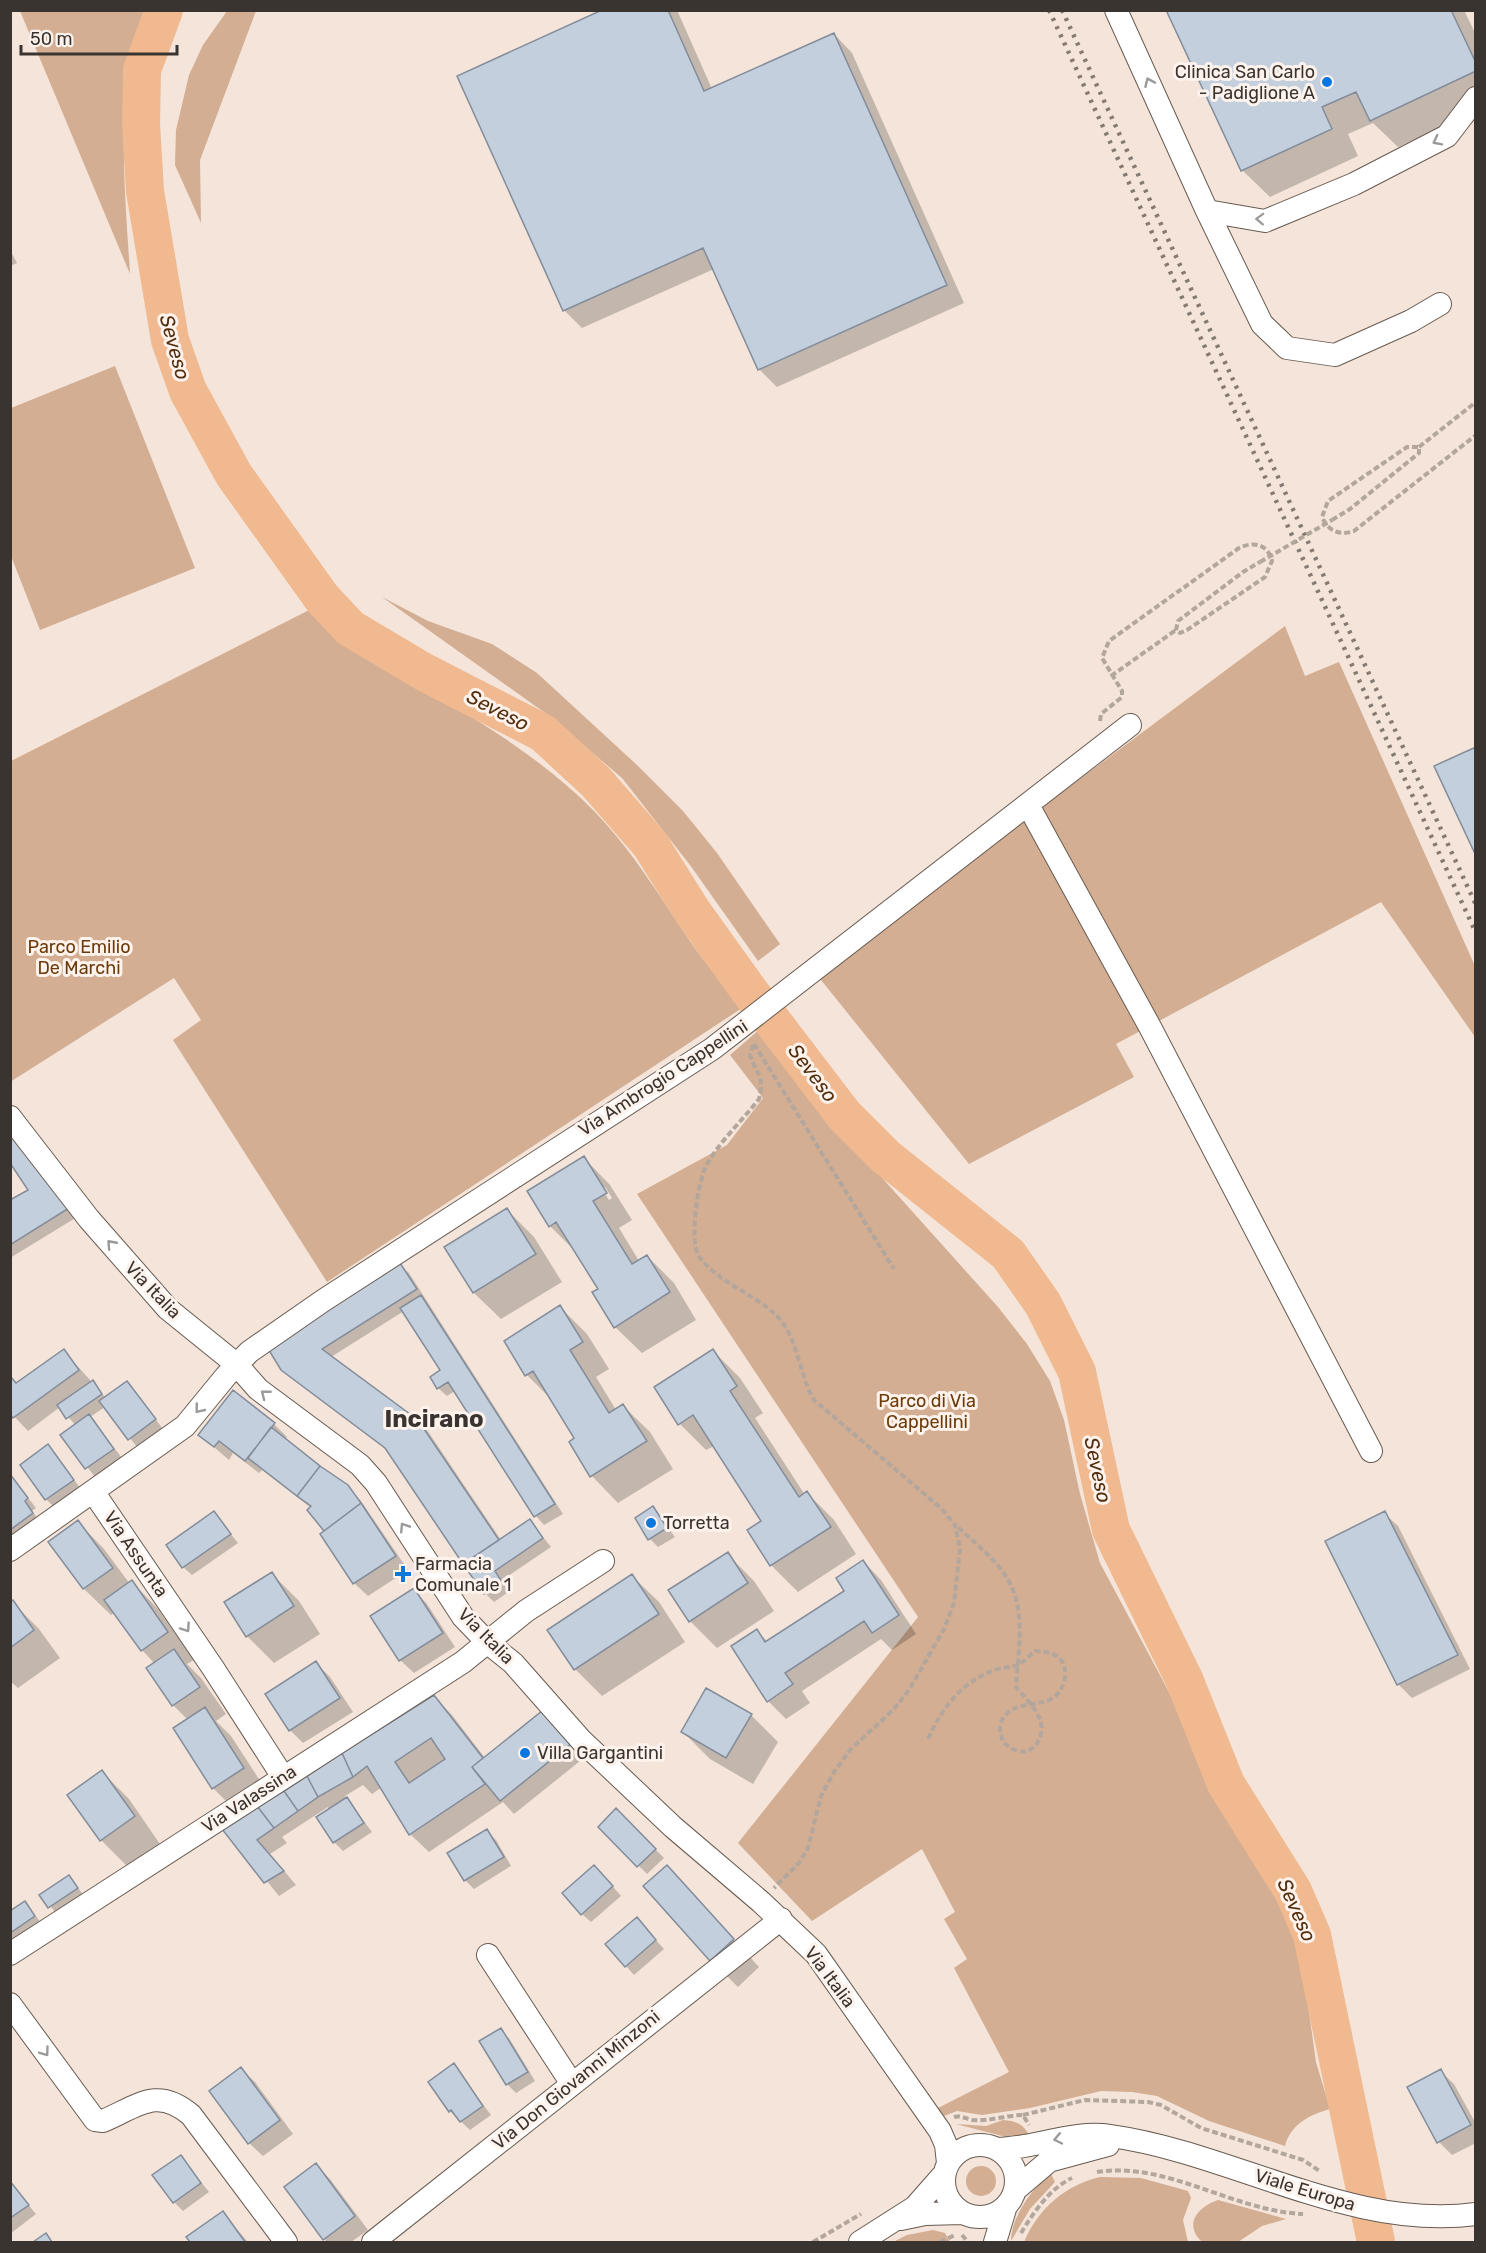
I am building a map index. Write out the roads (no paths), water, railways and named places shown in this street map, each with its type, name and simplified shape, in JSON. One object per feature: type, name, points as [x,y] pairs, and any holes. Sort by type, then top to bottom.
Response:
[{"type":"street","points":[[1116,10],[1207,211],[1262,324],[1287,348],[1335,355],[1411,321],[1440,303]]},
{"type":"street","points":[[1207,211],[1265,221],[1295,209],[1354,184],[1447,136],[1476,99]]},
{"type":"street","name":"Via Ambrogio Cappellini","points":[[236,1364],[249,1352],[324,1300],[712,1049],[755,1029],[783,994],[1122,731]]},
{"type":"street","points":[[1028,805],[1150,1027],[1371,1451]]},
{"type":"street","name":"Via Italia","points":[[10,1117],[89,1220],[168,1309],[236,1364],[258,1389],[360,1465],[375,1483],[463,1617],[488,1643],[513,1663],[581,1740],[664,1820],[781,1919],[816,1954],[940,2131],[946,2145],[947,2168]]},
{"type":"street","name":"Via Assunta","points":[[236,1364],[185,1426],[94,1493],[213,1668],[283,1777]]},
{"type":"street","points":[[10,1550],[94,1493]]},
{"type":"street","name":"Via Valassina","points":[[10,1954],[463,1662],[526,1611],[603,1561]]},
{"type":"street","name":"Via Don Giovanni Minzoni","points":[[373,2242],[781,1919]]},
{"type":"street","points":[[488,1955],[572,2084]]},
{"type":"street","points":[[10,2004],[95,2120],[103,2121],[153,2100],[162,2099],[171,2102],[196,2120],[286,2242]]},
{"type":"street","points":[[940,2131],[954,2140],[988,2147],[1014,2167],[1016,2189],[1005,2209],[995,2242]]},
{"type":"street","name":"Viale Europa","points":[[988,2147],[1018,2149],[1075,2136],[1095,2134],[1319,2183],[1391,2214],[1423,2217],[1470,2215]]},
{"type":"street","name":"Viale Europa","points":[[1016,2189],[1037,2169],[1063,2156],[1108,2145],[1137,2142]]},
{"type":"street","points":[[860,2242],[915,2207],[965,2148],[988,2147]]},
{"type":"street","points":[[947,2168],[946,2195],[990,2242]]},
{"type":"street","points":[[894,2221],[925,2214],[995,2215],[1005,2209]]},
{"type":"waterway","name":"Seveso","points":[[164,10],[142,70],[141,124],[145,191],[170,340],[188,391],[234,475],[322,598],[350,628],[424,672],[543,733],[596,782],[650,844],[692,911],[750,992],[844,1115],[886,1157],[1008,1254],[1043,1304],[1077,1372],[1111,1530],[1184,1679],[1226,1784],[1293,1891],[1312,1935],[1376,2242]]},
{"type":"railway","points":[[1049,10],[1476,933]]},
{"type":"railway","points":[[1062,10],[1476,905]]},
{"type":"place","name":"Clinica San Carlo - Padiglione A","points":[[1327,82]]},
{"type":"place","name":"Torretta","points":[[651,1523]]},
{"type":"place","name":"Farmacia Comunale 1","points":[[403,1574]]},
{"type":"place","name":"Villa Gargantini","points":[[525,1753]]},
{"type":"district","name":"Incirano","points":[[434,1419]]},
{"type":"park label","name":"Parco Emilio De Marchi","points":[[79,957]]},
{"type":"park label","name":"Parco di Via Cappellini","points":[[927,1411]]}]
